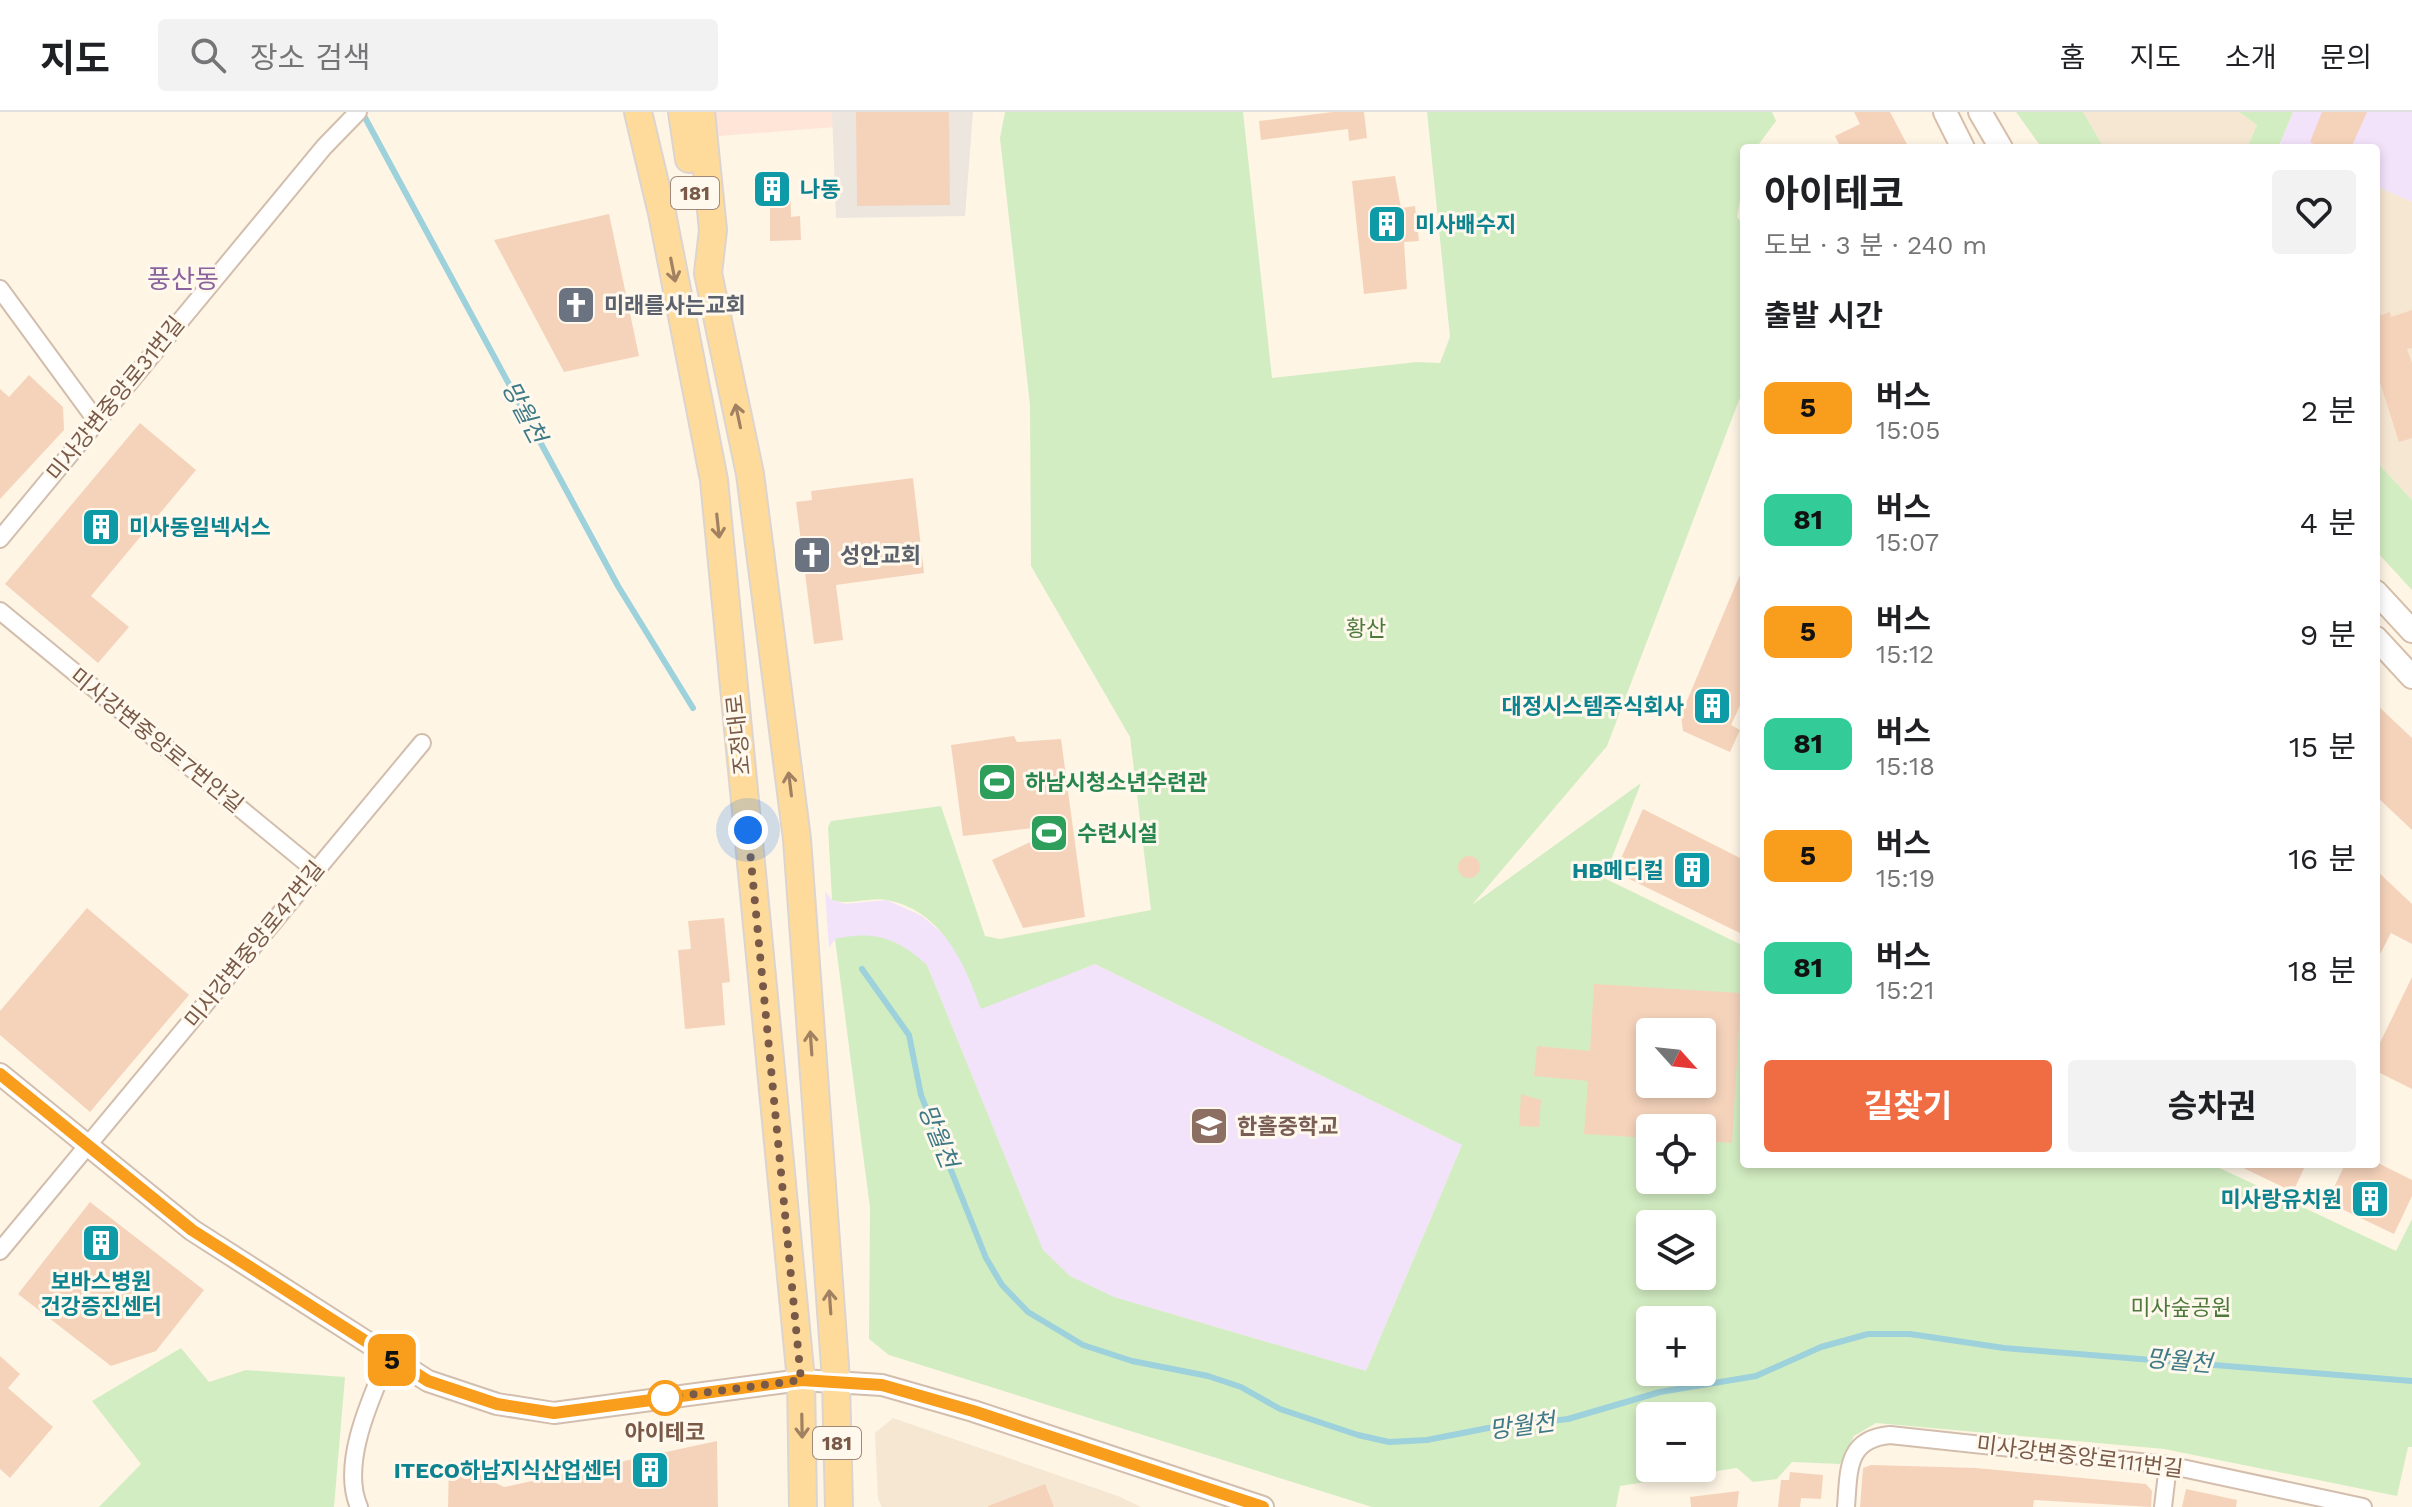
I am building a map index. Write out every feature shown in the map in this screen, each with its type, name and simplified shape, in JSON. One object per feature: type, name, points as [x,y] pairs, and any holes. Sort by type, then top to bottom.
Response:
[{"type":"main road","name":"조정대로","points":[[638,112],[662,213],[714,480],[801,1380],[803,1507]]},
{"type":"main road","name":"181","points":[[655,112],[662,213]]},
{"type":"main road","name":"181","points":[[682,112],[708,273]]},
{"type":"main road","name":"조정대로","points":[[701,112],[713,230],[708,273],[750,474],[797,839],[836,1380],[839,1507]]},
{"type":"main road","points":[[1945,112],[1961,144]]},
{"type":"main road","points":[[1980,112],[1999,144]]},
{"type":"main road","points":[[2380,596],[2412,631]]},
{"type":"main road","points":[[2380,642],[2412,677]]},
{"type":"street","name":"미사강변중앙로31번길","points":[[0,539],[324,147],[358,112]]},
{"type":"street","points":[[0,289],[96,420]]},
{"type":"street","name":"미사강변중앙로7번안길","points":[[0,611],[315,870]]},
{"type":"street","name":"미사강변중앙로47번길","points":[[0,1251],[422,743]]},
{"type":"street","points":[[0,1074],[192,1230],[428,1381],[497,1404],[554,1413],[801,1380],[882,1385],[973,1411],[1263,1507]]},
{"type":"street","points":[[359,1507],[355,1497],[357,1439],[388,1358]]},
{"type":"street","name":"미사강변중앙로111번길","points":[[1846,1507],[1850,1469],[1858,1447],[1871,1437],[1890,1435],[2168,1465],[2363,1507]]},
{"type":"street","points":[[2163,1507],[2168,1465]]},
{"type":"shaded area","points":[[679,112],[833,112],[834,127],[682,139]]},
{"type":"shaded area","points":[[832,112],[973,112],[965,216],[836,218]]},
{"type":"shaded area","points":[[2083,112],[2239,112],[2257,125],[2249,144],[2102,144]]},
{"type":"shaded area","points":[[2293,112],[2412,112],[2412,202],[2380,188],[2380,144],[2280,143]]},
{"type":"shaded area","points":[[2380,188],[2412,202],[2412,500],[2380,465]]},
{"type":"shaded area","name":"한홀중학교","points":[[825,891],[832,900],[845,904],[887,900],[922,916],[949,939],[966,968],[981,1008],[1095,964],[1462,1145],[1366,1371],[1113,1297],[1070,1276],[1043,1251],[927,965],[835,939],[829,948]]},
{"type":"shaded area","points":[[893,1418],[1118,1496],[1141,1507],[882,1507],[878,1499],[875,1433]]},
{"type":"green space","points":[[1005,112],[1243,112],[1272,378],[1417,362],[1440,363],[1450,337],[1427,112],[1772,112],[1776,121],[1759,144],[1740,144],[1737,217],[1740,221],[1740,397],[1607,746],[1472,905],[1641,783],[1604,878],[1740,944],[1740,1168],[2220,1168],[2396,1251],[2412,1219],[2412,1447],[2408,1447],[2397,1496],[2164,1449],[1876,1423],[1854,1436],[1840,1464],[1792,1462],[1777,1479],[1753,1482],[1737,1468],[1716,1471],[1716,1402],[1636,1402],[1636,1482],[1646,1482],[1620,1486],[1616,1507],[1372,1507],[889,1355],[869,1339],[870,1208],[835,939],[861,935],[884,938],[906,948],[927,965],[1043,1250],[1070,1276],[1114,1297],[1366,1371],[1462,1145],[1095,964],[981,1009],[967,974],[948,941],[922,915],[887,900],[832,900],[828,827],[831,821],[941,806],[985,936],[1000,939],[1151,910],[1130,737],[1031,566],[1030,405],[1000,138]]},
{"type":"green space","points":[[2016,112],[2083,112],[2102,144],[2039,144]]},
{"type":"green space","points":[[2239,112],[2293,112],[2280,144],[2249,144],[2257,125]]},
{"type":"green space","points":[[2380,465],[2412,500],[2412,590],[2380,555]]},
{"type":"green space","points":[[181,1348],[209,1382],[246,1370],[345,1377],[334,1507],[99,1507],[141,1464],[92,1401]]},
{"type":"building","points":[[856,112],[949,112],[950,205],[857,206]]},
{"type":"building","points":[[1333,112],[1364,112],[1367,138],[1349,141],[1348,129],[1261,140],[1259,121]]},
{"type":"building","points":[[1854,112],[1890,112],[1907,144],[1839,144],[1835,136],[1860,124]]},
{"type":"building","points":[[2322,112],[2367,112],[2353,144],[2310,142]]},
{"type":"building","name":"미사배수지","points":[[1395,176],[1401,208],[1415,206],[1419,241],[1404,242],[1407,289],[1364,294],[1352,181]]},
{"type":"building","name":"나동","points":[[790,181],[791,217],[800,216],[801,240],[770,241],[770,198],[753,198],[753,182]]},
{"type":"building","name":"미래를사는교회","points":[[609,214],[639,356],[564,372],[494,240]]},
{"type":"building","points":[[2412,310],[2412,348],[2407,349],[2412,363],[2412,438],[2399,442],[2380,383],[2380,316],[2390,312],[2391,317]]},
{"type":"building","points":[[29,375],[63,407],[64,430],[0,499],[0,389],[9,397]]},
{"type":"building","name":"미사동일넥서스","points":[[140,423],[196,470],[91,596],[129,627],[98,663],[5,584]]},
{"type":"building","points":[[913,478],[924,573],[836,585],[843,640],[814,644],[796,502],[812,500],[811,491]]},
{"type":"building","name":"대정시스템주식회사","points":[[1740,575],[1740,706],[1731,725],[1740,730],[1730,752],[1683,731],[1681,715]]},
{"type":"building","points":[[2380,708],[2412,738],[2412,830],[2380,800]]},
{"type":"building","name":"수련시설","points":[[1014,736],[1017,742],[1061,739],[1085,917],[1023,928],[992,860],[1068,824],[963,836],[951,745]]},
{"type":"building","points":[[1643,809],[1740,858],[1740,933],[1615,872]]},
{"type":"building","points":[[1469,856],[1477,859],[1480,867],[1477,875],[1469,878],[1461,875],[1458,867],[1461,859]]},
{"type":"building","points":[[2380,874],[2412,904],[2412,944],[2391,933],[2380,954]]},
{"type":"building","points":[[87,908],[189,995],[90,1112],[0,1035],[0,1011]]},
{"type":"building","points":[[724,918],[730,982],[722,983],[725,1025],[685,1029],[678,950],[691,949],[688,921]]},
{"type":"building","points":[[2412,977],[2412,1089],[2380,1073],[2380,1043]]},
{"type":"building","points":[[1594,984],[1740,993],[1732,1143],[1716,1142],[1716,1114],[1636,1114],[1636,1137],[1584,1134],[1588,1081],[1534,1076],[1537,1046],[1590,1051]]},
{"type":"building","points":[[1521,1094],[1541,1100],[1539,1127],[1519,1126]]},
{"type":"building","name":"미사랑유치원","points":[[2380,1164],[2412,1180],[2412,1196],[2394,1234],[2327,1202],[2343,1168],[2380,1168]]},
{"type":"building","points":[[2243,1168],[2304,1168],[2293,1192]]},
{"type":"building","name":"보바스병원 건강증진센터","points":[[90,1202],[204,1290],[156,1351],[111,1366],[18,1294]]},
{"type":"building","points":[[0,1356],[20,1374],[8,1388],[53,1427],[10,1478],[0,1469]]},
{"type":"building","name":"ITECO하남지식산업센터","points":[[717,1441],[718,1507],[448,1507],[449,1460],[504,1487]]},
{"type":"building","points":[[1871,1465],[1976,1468],[2146,1484],[2152,1491],[2151,1507],[2034,1500],[2033,1507],[1860,1507],[1863,1468]]},
{"type":"building","points":[[1790,1472],[1823,1475],[1821,1499],[1801,1498],[1800,1507],[1778,1507],[1781,1480],[1789,1480]]},
{"type":"building","points":[[1045,1484],[1054,1507],[988,1507],[988,1506]]},
{"type":"building","points":[[2186,1489],[2237,1500],[2236,1507],[2182,1507]]},
{"type":"building","points":[[1739,1491],[1737,1507],[1691,1507],[1690,1497]]},
{"type":"waterway","name":"망월천","points":[[362,112],[618,586],[693,708]]},
{"type":"waterway","name":"망월천","points":[[862,969],[909,1035],[921,1095],[986,1258],[1002,1285],[1028,1312],[1083,1345],[1132,1361],[1208,1376],[1241,1387],[1280,1409],[1358,1435],[1389,1442],[1427,1440],[1488,1428],[1568,1419],[1660,1392],[1756,1376],[1821,1347],[1868,1334],[1910,1334],[2004,1348],[2412,1381]]},
{"type":"bus line","name":"5","points":[[0,1074],[192,1230],[286,1293],[428,1381],[497,1404],[554,1413],[801,1380],[882,1385],[973,1411],[1263,1507]]},
{"type":"place","name":"나동","points":[[772,189]]},
{"type":"place","name":"미사배수지","points":[[1387,224]]},
{"type":"place","name":"미래를사는교회","points":[[576,305]]},
{"type":"place","name":"미사동일넥서스","points":[[101,527]]},
{"type":"place","name":"성안교회","points":[[812,555]]},
{"type":"place","name":"대정시스템주식회사","points":[[1712,706]]},
{"type":"place","name":"하남시청소년수련관","points":[[997,782]]},
{"type":"place","name":"수련시설","points":[[1049,833]]},
{"type":"place","name":"HB메디컬","points":[[1692,870]]},
{"type":"place","name":"한홀중학교","points":[[1209,1126]]},
{"type":"place","name":"미사랑유치원","points":[[2370,1199]]},
{"type":"place","name":"보바스병원 건강증진센터","points":[[101,1243]]},
{"type":"place","name":"아이테코","points":[[665,1398]]},
{"type":"place","name":"ITECO하남지식산업센터","points":[[650,1470]]},
{"type":"district","name":"풍산동","points":[[183,279]]},
{"type":"route","points":[[665,1398],[801,1380],[748,830]]},
{"type":"park label","name":"황산","points":[[1366,628]]},
{"type":"park label","name":"미사숲공원","points":[[2181,1307]]}]
